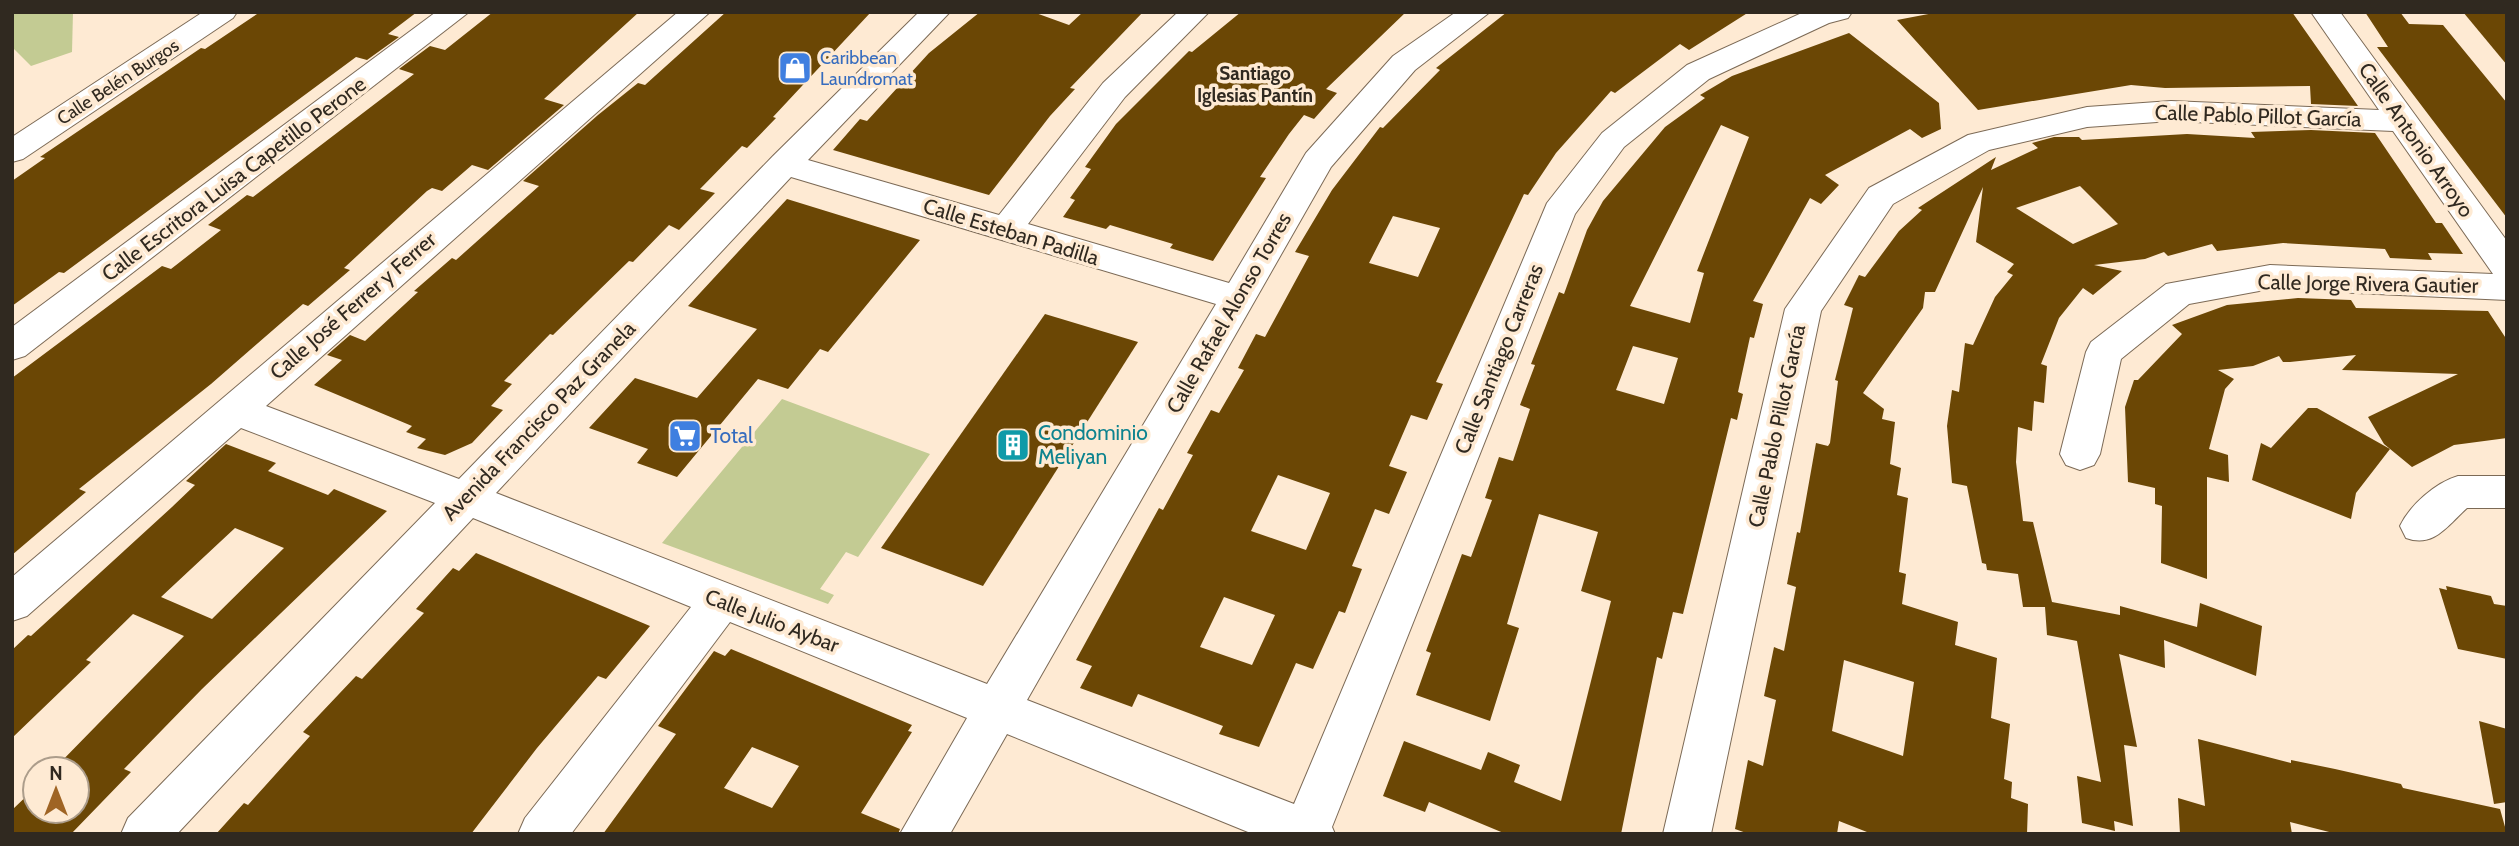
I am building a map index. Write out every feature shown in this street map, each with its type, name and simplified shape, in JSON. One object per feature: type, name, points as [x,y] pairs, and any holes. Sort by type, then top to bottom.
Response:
[{"type":"street","name":"Calle Belén Burgos","points":[[12,152],[223,12]]},
{"type":"street","name":"Calle Escritora Luisa Capetillo Perone","points":[[12,346],[455,12]]},
{"type":"street","name":"Calle José Ferrer y Ferrer","points":[[12,603],[695,12]]},
{"type":"street","name":"Avenida Francisco Paz Granela","points":[[145,834],[785,164],[936,12]]},
{"type":"street","points":[[1005,231],[1114,90],[1195,12]]},
{"type":"street","name":"Calle Rafael Alonso Torres","points":[[924,834],[1318,161],[1404,63],[1476,12]]},
{"type":"street","name":"Calle Santiago Carreras","points":[[1309,833],[1559,211],[1613,140],[1698,72],[1820,16],[1838,12]]},
{"type":"street","name":"Calle Antonio Arroyo","points":[[2325,12],[2507,267]]},
{"type":"street","name":"Calle Pablo Pillot García","points":[[1687,834],[1803,309],[1881,196],[1979,142],[2087,117],[2171,111],[2403,121]]},
{"type":"street","name":"Calle Esteban Padilla","points":[[785,164],[1237,299]]},
{"type":"street","name":"Calle Jorge Rivera Gautier","points":[[2080,454],[2104,352],[2179,293],[2270,277],[2507,287]]},
{"type":"street","name":"Calle Julio Aybar","points":[[233,409],[466,498],[1309,833]]},
{"type":"street","points":[[2420,526],[2458,492],[2507,492]]},
{"type":"street","points":[[542,834],[721,601]]},
{"type":"green space","points":[[12,12],[73,12],[72,52],[31,66],[12,47]]},
{"type":"green space","points":[[782,399],[930,454],[858,557],[846,552],[820,589],[834,595],[828,604],[662,543]]},
{"type":"building","points":[[260,12],[417,12],[388,34],[399,37],[367,60],[356,57],[64,273],[59,272],[12,306],[12,181],[45,158],[40,157],[201,48],[205,49]]},
{"type":"building","points":[[493,12],[639,12],[544,99],[564,105],[488,170],[472,165],[442,191],[432,188],[427,191],[344,268],[350,270],[308,306],[303,304],[211,384],[79,489],[86,492],[12,555],[12,378],[162,266],[171,269],[221,230],[208,225],[247,195],[253,197],[414,74],[399,69],[430,46],[445,50]]},
{"type":"building","points":[[726,12],[871,12],[773,117],[776,118],[747,148],[742,146],[700,189],[715,193],[679,230],[669,225],[633,262],[629,261],[553,335],[550,334],[504,381],[512,384],[491,406],[503,410],[472,443],[445,455],[417,448],[426,439],[406,432],[412,426],[314,385],[342,360],[327,355],[350,335],[365,341],[418,292],[414,291],[452,258],[456,260],[539,186],[523,181],[638,83],[645,85]]},
{"type":"building","points":[[980,12],[1033,12],[1069,25],[1083,12],[1143,12],[1070,88],[1075,89],[1050,116],[989,195],[833,150],[860,119],[867,121],[929,53]]},
{"type":"building","points":[[1241,12],[1406,12],[1326,89],[1337,93],[1314,119],[1304,115],[1289,134],[1260,177],[1266,178],[1213,261],[1170,248],[1173,244],[1110,225],[1106,229],[1063,217],[1075,200],[1070,198],[1091,169],[1085,167],[1116,124],[1189,51],[1192,52]]},
{"type":"building","points":[[1507,12],[1749,12],[1689,50],[1680,44],[1615,93],[1611,91],[1556,153],[1528,195],[1524,194],[1436,382],[1443,384],[1427,420],[1411,415],[1389,466],[1407,472],[1389,514],[1375,509],[1352,566],[1362,569],[1345,613],[1339,611],[1313,669],[1296,663],[1259,747],[1219,734],[1223,726],[1138,694],[1132,707],[1080,688],[1092,666],[1076,660],[1159,508],[1163,510],[1193,455],[1187,453],[1211,410],[1219,413],[1244,370],[1238,368],[1256,334],[1265,337],[1309,256],[1295,252],[1332,190],[1380,127],[1383,128],[1440,70],[1436,68]],"holes":[[[1393,216],[1440,228],[1418,277],[1369,263]],[[1278,475],[1330,493],[1306,550],[1251,531]],[[1224,597],[1275,615],[1252,665],[1200,647]]]},
{"type":"building","points":[[1939,12],[2292,12],[2358,106],[2311,104],[2310,86],[2165,88],[2131,85],[1978,110],[1897,20]]},
{"type":"building","points":[[2365,12],[2400,12],[2409,24],[2443,25],[2507,103],[2507,218],[2377,47],[2388,47]]},
{"type":"building","points":[[2463,12],[2507,12],[2507,65]]},
{"type":"building","points":[[1849,33],[1939,103],[1941,129],[1922,138],[1910,129],[1825,175],[1839,185],[1821,204],[1810,198],[1753,301],[1763,304],[1754,338],[1750,337],[1738,392],[1743,394],[1737,420],[1731,418],[1683,614],[1673,612],[1662,659],[1657,657],[1621,834],[1506,834],[1429,802],[1425,812],[1383,796],[1404,741],[1481,770],[1488,752],[1520,765],[1514,782],[1561,801],[1611,601],[1581,591],[1598,532],[1539,514],[1507,624],[1519,628],[1490,721],[1416,695],[1431,653],[1426,651],[1462,554],[1471,557],[1492,500],[1485,498],[1499,457],[1513,461],[1530,409],[1520,405],[1535,365],[1531,364],[1559,292],[1564,294],[1587,230],[1603,201],[1665,127],[1705,98],[1700,95],[1732,76]],"holes":[[[1721,125],[1749,137],[1697,271],[1704,273],[1690,323],[1630,306]],[[1633,346],[1678,358],[1664,404],[1616,390]]]},
{"type":"building","points":[[2311,130],[2375,133],[2436,223],[2442,223],[2463,254],[2428,253],[2432,260],[2390,258],[2385,249],[2283,243],[2217,251],[2212,244],[2168,256],[2164,252],[2145,259],[2094,265],[2122,271],[2093,295],[2083,288],[2059,318],[2041,364],[2047,366],[2044,403],[2034,401],[2032,431],[2018,427],[2016,462],[2023,521],[2033,522],[2052,602],[2120,615],[2120,606],[2197,627],[2200,603],[2262,626],[2256,676],[2164,640],[2165,668],[2119,654],[2137,747],[2124,745],[2133,826],[2114,821],[2115,831],[2082,823],[2077,776],[2101,782],[2077,641],[2047,635],[2045,607],[2023,607],[2018,574],[1987,570],[1986,564],[1982,563],[1967,486],[1952,483],[1947,426],[1952,390],[1959,392],[1965,343],[1973,345],[1995,297],[2013,275],[2007,272],[2014,264],[1976,242],[1983,187],[1935,292],[1925,292],[1923,308],[1863,393],[1884,409],[1882,419],[1895,422],[1890,464],[1901,468],[1897,495],[1908,498],[1899,572],[1906,574],[1902,604],[1958,622],[1955,645],[1997,658],[1991,718],[2010,724],[2004,779],[2012,782],[2011,798],[2028,804],[2027,834],[1872,834],[1839,821],[1837,834],[1749,834],[1735,829],[1748,760],[1763,766],[1776,700],[1764,696],[1774,647],[1784,651],[1796,587],[1787,584],[1797,532],[1800,533],[1816,443],[1828,446],[1830,443],[1838,381],[1835,380],[1853,308],[1844,305],[1859,275],[1865,277],[1899,231],[1922,210],[1918,208],[1996,157],[1991,170],[2038,148],[2032,143],[2054,137],[2079,137],[2082,140],[2187,134],[2255,138],[2251,132]],"holes":[[[2080,186],[2118,224],[2073,244],[2016,208]],[[1844,660],[1914,682],[1903,756],[1832,731]]]},
{"type":"building","points":[[787,199],[920,240],[828,352],[820,349],[788,389],[758,379],[677,477],[637,463],[648,449],[589,428],[635,378],[697,398],[757,329],[688,306]]},
{"type":"building","points":[[2298,298],[2351,300],[2356,308],[2488,311],[2507,340],[2507,438],[2454,445],[2412,467],[2384,444],[2368,417],[2458,374],[2342,370],[2356,355],[2290,362],[2283,362],[2279,356],[2253,366],[2218,370],[2234,379],[2225,389],[2209,449],[2228,455],[2229,482],[2207,477],[2207,579],[2161,563],[2162,506],[2155,504],[2155,488],[2128,482],[2125,407],[2134,380],[2138,380],[2182,334],[2172,325],[2227,305]]},
{"type":"building","name":"Condominio Meliyan","points":[[1045,314],[1138,342],[983,586],[881,548]]},
{"type":"building","points":[[2308,408],[2317,408],[2390,449],[2356,493],[2351,519],[2252,480],[2261,443],[2271,448]]},
{"type":"building","points":[[226,444],[276,463],[268,471],[328,495],[334,489],[387,511],[202,689],[124,769],[131,772],[91,813],[91,755],[68,755],[184,636],[133,614],[86,660],[91,662],[12,738],[12,650],[28,635],[31,636],[195,485],[186,481]],"holes":[[[235,528],[284,548],[212,619],[161,597]]]},
{"type":"building","points":[[476,553],[650,626],[606,679],[598,676],[537,748],[471,834],[216,834],[244,803],[248,805],[310,736],[303,732],[356,676],[362,679],[424,613],[416,609],[453,568],[459,571]]},
{"type":"building","points":[[2446,586],[2491,596],[2494,604],[2507,606],[2507,659],[2458,649],[2439,588],[2447,590]]},
{"type":"building","points":[[731,649],[912,725],[908,731],[912,732],[861,813],[900,829],[898,834],[603,834],[676,734],[658,726],[714,651],[725,656]],"holes":[[[752,747],[799,766],[772,808],[724,788]]]},
{"type":"building","points":[[2479,721],[2507,729],[2507,802],[2494,804]]},
{"type":"building","points":[[2198,739],[2291,763],[2291,760],[2335,769],[2401,784],[2403,788],[2500,809],[2507,834],[2337,834],[2290,822],[2292,834],[2180,834],[2178,798],[2205,806]]},
{"type":"building","points":[[21,801],[21,825],[80,825],[71,834],[12,834],[12,810]]},
{"type":"place","name":"Caribbean Laundromat","points":[[795,68]]},
{"type":"place","name":"Total","points":[[685,436]]},
{"type":"place","name":"Condominio Meliyan","points":[[1013,445]]},
{"type":"district","name":"Santiago Iglesias Pantín","points":[[1255,84]]}]
